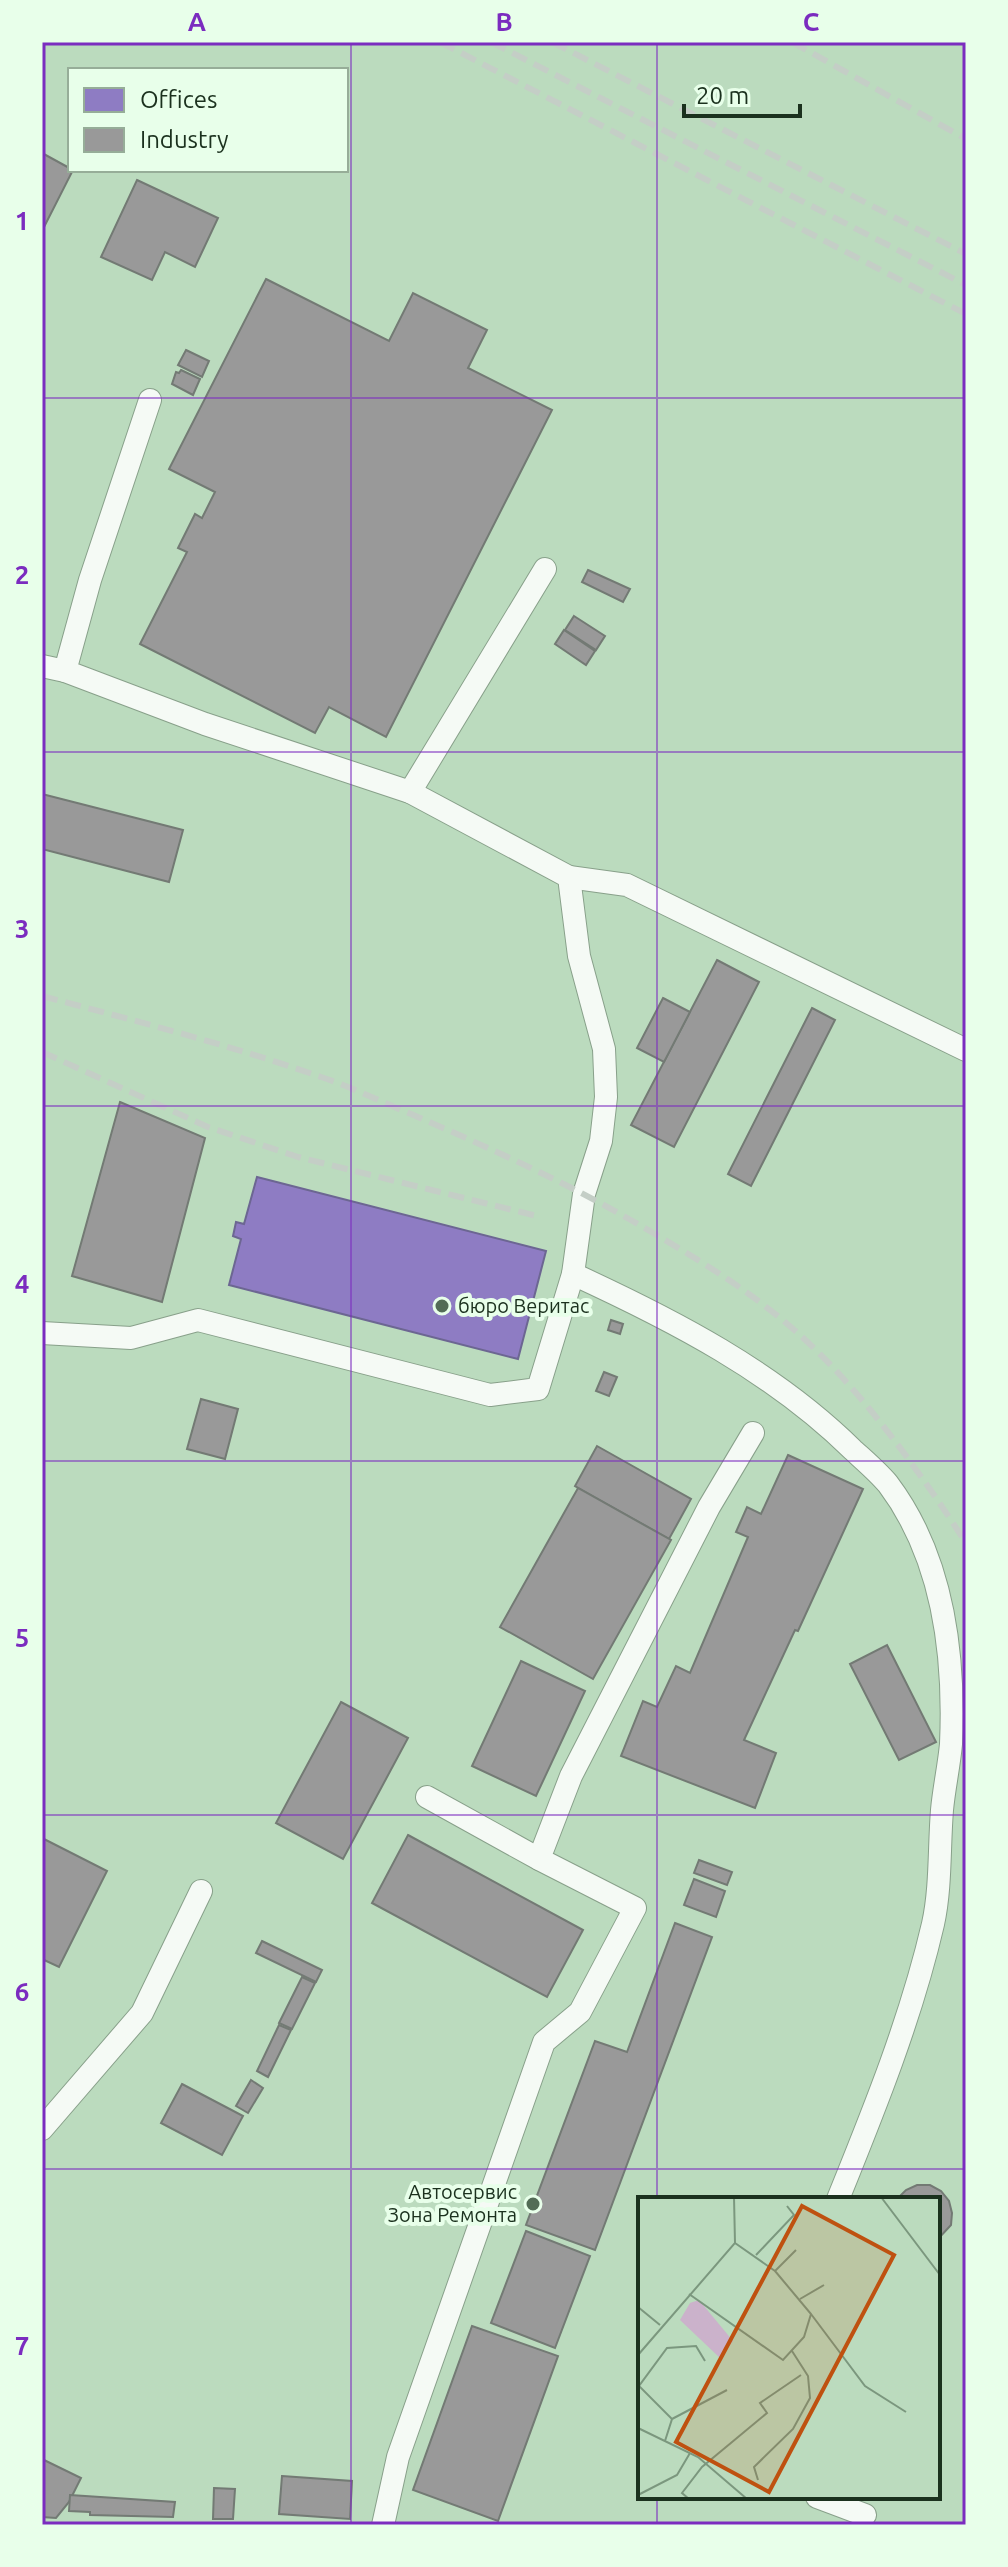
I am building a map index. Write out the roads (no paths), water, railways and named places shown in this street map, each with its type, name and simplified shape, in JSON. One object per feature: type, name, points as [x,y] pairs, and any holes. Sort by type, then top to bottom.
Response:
[{"type":"lane","points":[[65,671],[90,580],[150,400]]},
{"type":"lane","points":[[410,792],[545,569]]},
{"type":"lane","points":[[42,666],[65,671],[205,724],[410,792],[569,877],[627,885],[966,1050]]},
{"type":"lane","points":[[42,1333],[131,1338],[198,1320],[490,1395],[538,1389],[573,1274],[584,1194],[601,1141],[606,1097],[604,1049],[579,956],[569,877]]},
{"type":"lane","points":[[573,1274],[653,1311],[775,1384],[819,1416],[887,1483],[918,1532],[939,1589],[950,1676],[951,1745],[944,1786],[934,1921],[915,1994],[839,2197]]},
{"type":"lane","points":[[539,1859],[571,1776],[709,1507],[753,1433]]},
{"type":"lane","points":[[383,2525],[398,2457],[544,2042],[580,2012],[635,1908],[427,1797]]},
{"type":"lane","points":[[42,2129],[142,2013],[201,1891]]},
{"type":"lane","points":[[822,2499],[865,2515]]},
{"type":"railway","points":[[440,42],[966,314]]},
{"type":"railway","points":[[491,42],[966,285]]},
{"type":"railway","points":[[552,42],[966,254]]},
{"type":"railway","points":[[792,42],[966,139]]},
{"type":"railway","points":[[42,996],[218,1044],[344,1085],[549,1177],[673,1245],[760,1302],[823,1357],[889,1433],[966,1543]]},
{"type":"railway","points":[[42,1052],[208,1127],[298,1157],[537,1216]]},
{"type":"place","name":"бюро Веритас","points":[[442,1306]]},
{"type":"place","name":"Автосервис Зона Ремонта","points":[[533,2204]]}]
